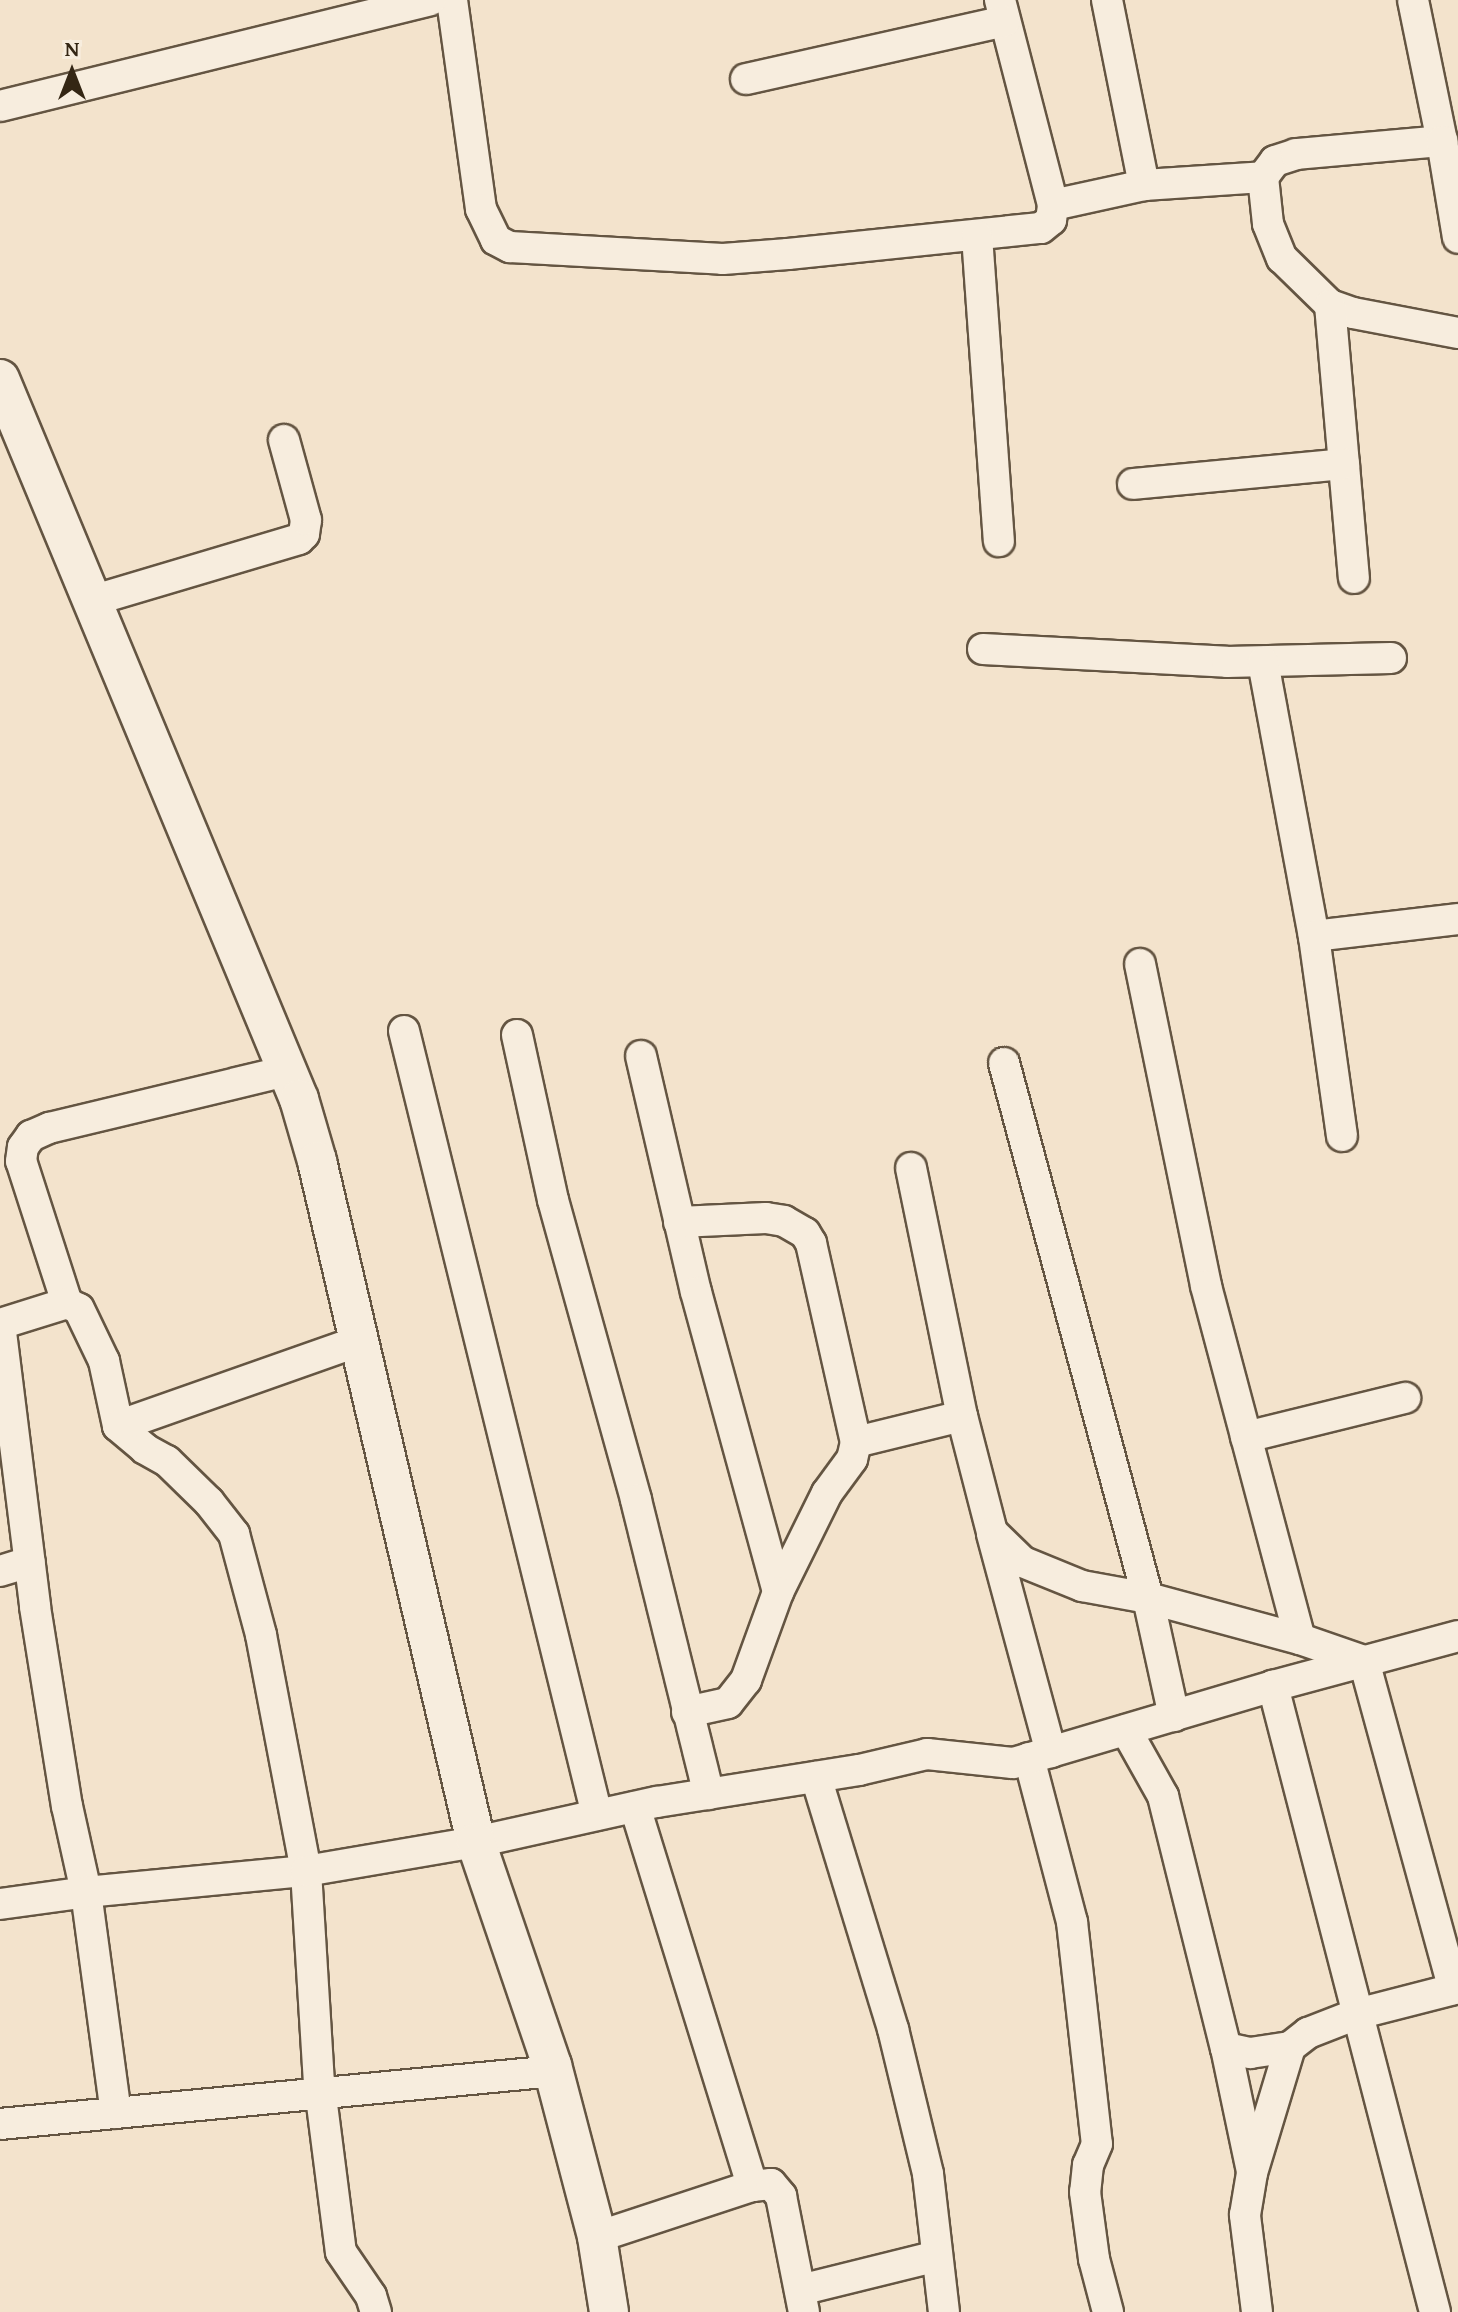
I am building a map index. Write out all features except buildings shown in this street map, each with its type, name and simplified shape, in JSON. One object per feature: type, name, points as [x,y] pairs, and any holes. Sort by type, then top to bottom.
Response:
[{"type":"street","points":[[0,106],[430,0]]},
{"type":"street","points":[[452,0],[481,209],[496,240],[510,247],[723,259],[977,236],[1041,228],[1051,220],[1053,205],[1003,10],[746,79]]},
{"type":"street","points":[[1107,0],[1144,185]]},
{"type":"street","points":[[1413,0],[1458,238]]},
{"type":"street","points":[[1442,141],[1296,154],[1275,161],[1263,177],[1268,224],[1282,258],[1330,305],[1353,313],[1458,333]]},
{"type":"street","points":[[1053,205],[1144,185],[1263,177]]},
{"type":"street","points":[[977,236],[999,541]]},
{"type":"street","points":[[1330,305],[1354,578]]},
{"type":"street","points":[[0,379],[286,1071],[317,1161],[476,1842],[554,2071],[597,2237],[609,2312]]},
{"type":"street","points":[[91,601],[299,539],[304,534],[306,520],[284,440]]},
{"type":"street","points":[[1133,484],[1344,464]]},
{"type":"street","points":[[983,649],[1263,662],[1391,658]]},
{"type":"street","points":[[1263,662],[1314,936],[1342,1136]]},
{"type":"street","points":[[1314,936],[1458,919]]},
{"type":"street","points":[[1140,964],[1206,1286],[1300,1639]]},
{"type":"street","points":[[404,1031],[597,1815]]},
{"type":"street","points":[[517,1035],[553,1200],[636,1500],[709,1794]]},
{"type":"street","points":[[641,1056],[679,1222],[778,1592]]},
{"type":"street","points":[[1004,1063],[1148,1598],[1174,1716]]},
{"type":"street","points":[[67,1303],[21,1161],[23,1147],[31,1136],[49,1128],[286,1071]]},
{"type":"street","points":[[911,1168],[962,1416],[992,1532],[1040,1755],[1072,1922],[1097,2144],[1088,2165],[1085,2192],[1094,2259],[1108,2312]]},
{"type":"street","points":[[679,1222],[766,1218],[784,1221],[805,1233],[811,1243],[856,1442],[852,1459],[827,1493],[778,1592],[746,1680],[728,1703],[687,1712]]},
{"type":"street","points":[[116,2113],[86,1892],[67,1806],[30,1562],[0,1324],[67,1303],[79,1309],[104,1361],[118,1426],[145,1449],[167,1461],[209,1502],[234,1534],[261,1635],[306,1871],[320,2092],[341,2252],[371,2296],[376,2312]]},
{"type":"street","points":[[118,1426],[359,1341]]},
{"type":"street","points":[[1246,1437],[1405,1398]]},
{"type":"street","points":[[856,1442],[962,1416]]},
{"type":"street","points":[[992,1532],[1023,1562],[1082,1586],[1148,1598],[1300,1639],[1364,1661]]},
{"type":"street","points":[[0,1571],[30,1562]]},
{"type":"street","points":[[0,1904],[86,1892],[306,1871],[476,1842],[635,1807],[816,1777],[927,1754],[1013,1763],[1273,1686],[1458,1636]]},
{"type":"street","points":[[1226,2048],[1250,2053],[1290,2047],[1308,2033],[1357,2014],[1456,1988],[1364,1661]]},
{"type":"street","points":[[1273,1686],[1435,2312]]},
{"type":"street","points":[[1126,1730],[1163,1796],[1226,2048],[1252,2173]]},
{"type":"street","points":[[816,1777],[893,2029],[928,2174],[944,2312]]},
{"type":"street","points":[[635,1807],[752,2186]]},
{"type":"street","points":[[1257,2312],[1245,2215],[1252,2173],[1290,2047]]},
{"type":"street","points":[[0,2124],[554,2071]]},
{"type":"street","points":[[597,2237],[752,2186],[771,2184],[779,2190],[802,2301],[937,2256]]}]
